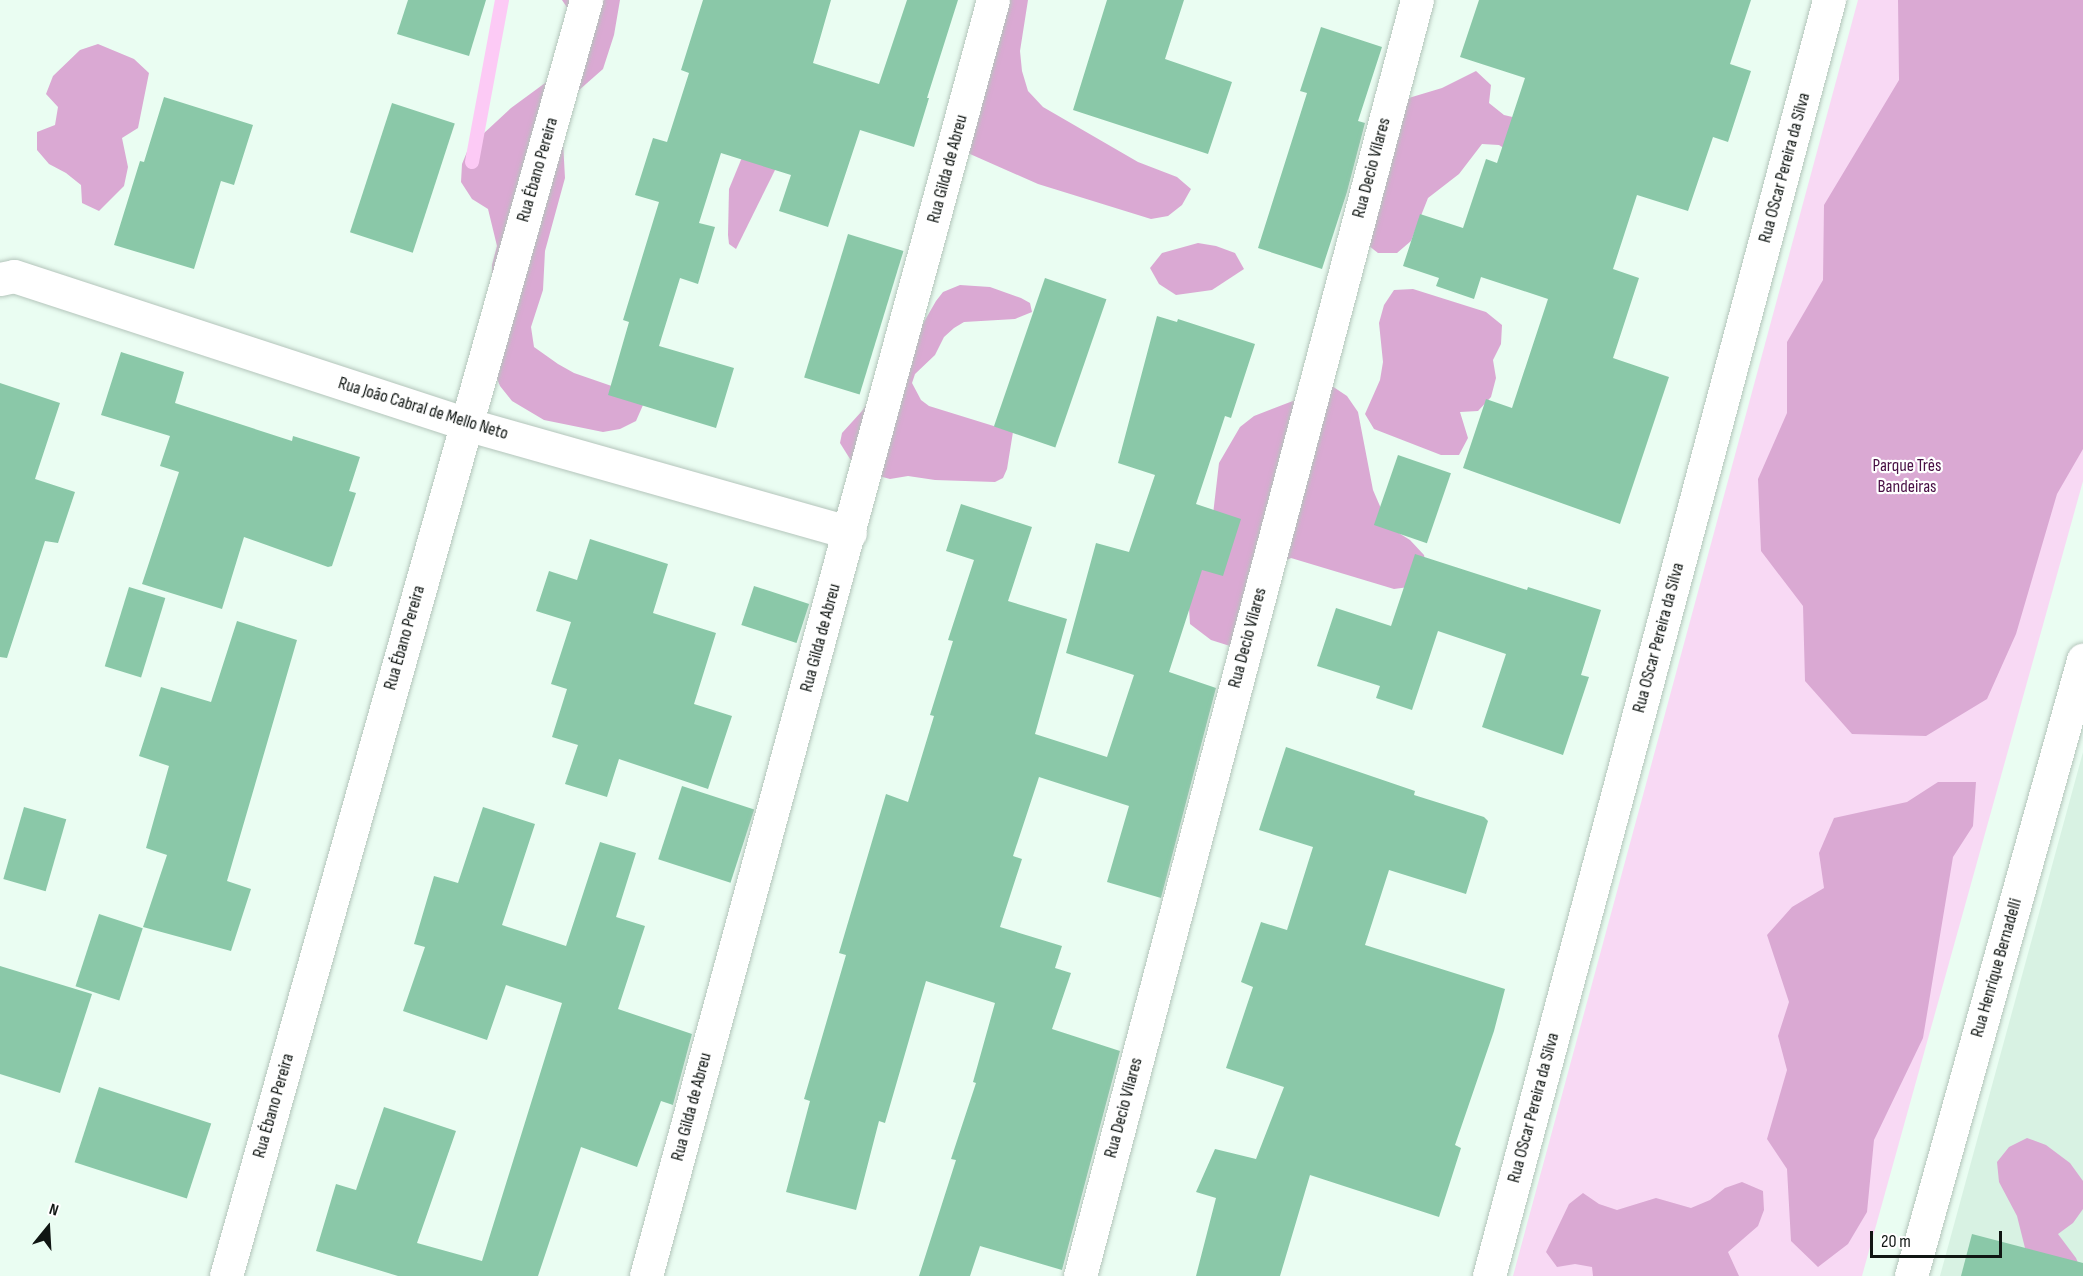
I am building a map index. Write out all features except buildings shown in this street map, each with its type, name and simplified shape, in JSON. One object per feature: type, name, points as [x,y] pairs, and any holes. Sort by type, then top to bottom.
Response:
[{"type":"street","name":"Rua Ébano Pereira","points":[[226,1276],[586,0]]},
{"type":"street","name":"Rua Gilda de Abreu","points":[[646,1276],[993,0]]},
{"type":"street","name":"Rua Decio Vilares","points":[[1080,1276],[1417,0]]},
{"type":"street","name":"Rua OScar Pereira da Silva","points":[[1489,1276],[1830,0]]},
{"type":"street","name":"Rua João Cabral de Mello Neto","points":[[0,279],[14,276],[466,424],[850,532]]},
{"type":"street","name":"Rua Henrique Bernadelli","points":[[1911,1276],[2083,660]]},
{"type":"shaded area","points":[[2083,752],[2083,1276],[1940,1276]]},
{"type":"green space","points":[[562,0],[620,0],[614,35],[603,69],[561,106],[565,178],[545,251],[543,290],[531,327],[534,347],[558,364],[574,373],[629,392],[643,405],[636,421],[620,429],[603,432],[544,420],[512,401],[500,386],[493,369],[492,265],[497,246],[488,209],[472,199],[461,182],[462,164],[469,147],[511,108],[556,75],[574,18]]},
{"type":"green space","points":[[987,0],[1028,0],[1020,51],[1022,71],[1028,91],[1043,107],[1138,162],[1177,177],[1191,189],[1182,205],[1168,216],[1151,219],[1038,184],[970,154],[957,138]]},
{"type":"green space","name":"Parque Três Bandeiras","points":[[1858,0],[2083,0],[2083,481],[1862,1276],[1513,1276]]},
{"type":"green space","points":[[1898,0],[2083,0],[2083,449],[2057,494],[2016,634],[1987,699],[1926,736],[1852,734],[1805,681],[1803,606],[1761,551],[1758,479],[1787,413],[1787,342],[1823,280],[1824,205],[1899,80]]},
{"type":"green space","points":[[98,44],[134,59],[149,73],[138,128],[122,138],[128,167],[124,186],[99,211],[82,203],[81,185],[66,173],[49,164],[37,150],[37,132],[55,125],[58,107],[46,94],[53,76],[80,50]]},
{"type":"green space","points":[[1476,71],[1491,85],[1489,103],[1504,115],[1525,120],[1516,156],[1499,145],[1482,144],[1459,174],[1428,198],[1411,241],[1397,253],[1378,253],[1364,242],[1365,225],[1383,196],[1384,178],[1402,100],[1442,88]]},
{"type":"green space","points":[[743,155],[776,168],[736,249],[729,244],[729,189]]},
{"type":"green space","points":[[1198,243],[1216,246],[1235,253],[1244,269],[1212,290],[1176,295],[1159,284],[1150,268],[1162,253]]},
{"type":"green space","points":[[960,285],[990,287],[1021,298],[1030,303],[1032,312],[1015,319],[964,322],[944,337],[935,355],[915,374],[912,383],[921,400],[929,406],[1013,432],[1007,469],[1003,478],[995,482],[935,480],[908,476],[890,479],[879,476],[850,459],[840,443],[842,433],[862,411],[943,292]]},
{"type":"green space","points":[[1413,289],[1486,312],[1502,325],[1501,344],[1493,360],[1496,378],[1491,397],[1478,411],[1460,412],[1468,438],[1459,455],[1441,455],[1374,429],[1365,414],[1380,380],[1383,362],[1379,323],[1384,305],[1394,290]]},
{"type":"green space","points":[[1332,386],[1347,396],[1358,412],[1373,490],[1389,527],[1410,540],[1424,555],[1428,574],[1416,586],[1394,589],[1291,558],[1274,566],[1230,646],[1211,640],[1190,624],[1189,608],[1212,523],[1219,463],[1240,427],[1254,416]]},
{"type":"green space","points":[[1938,782],[1976,782],[1973,826],[1953,857],[1923,1038],[1874,1140],[1867,1212],[1848,1244],[1818,1267],[1791,1241],[1787,1169],[1767,1139],[1787,1070],[1778,1036],[1789,1002],[1767,935],[1792,907],[1824,888],[1819,853],[1834,818],[1907,802]]},
{"type":"green space","points":[[2027,1138],[2046,1145],[2070,1163],[2083,1181],[2083,1209],[2073,1223],[2058,1234],[2076,1258],[2083,1275],[2025,1248],[2017,1216],[1999,1182],[1997,1162],[2009,1147]]},
{"type":"green space","points":[[1742,1182],[1763,1191],[1764,1210],[1758,1226],[1728,1252],[1739,1276],[1593,1276],[1592,1267],[1575,1264],[1557,1267],[1546,1252],[1569,1204],[1583,1193],[1599,1204],[1617,1210],[1656,1198],[1691,1208],[1710,1200],[1725,1188]]},
{"type":"waterway","points":[[472,162],[502,0]]}]
